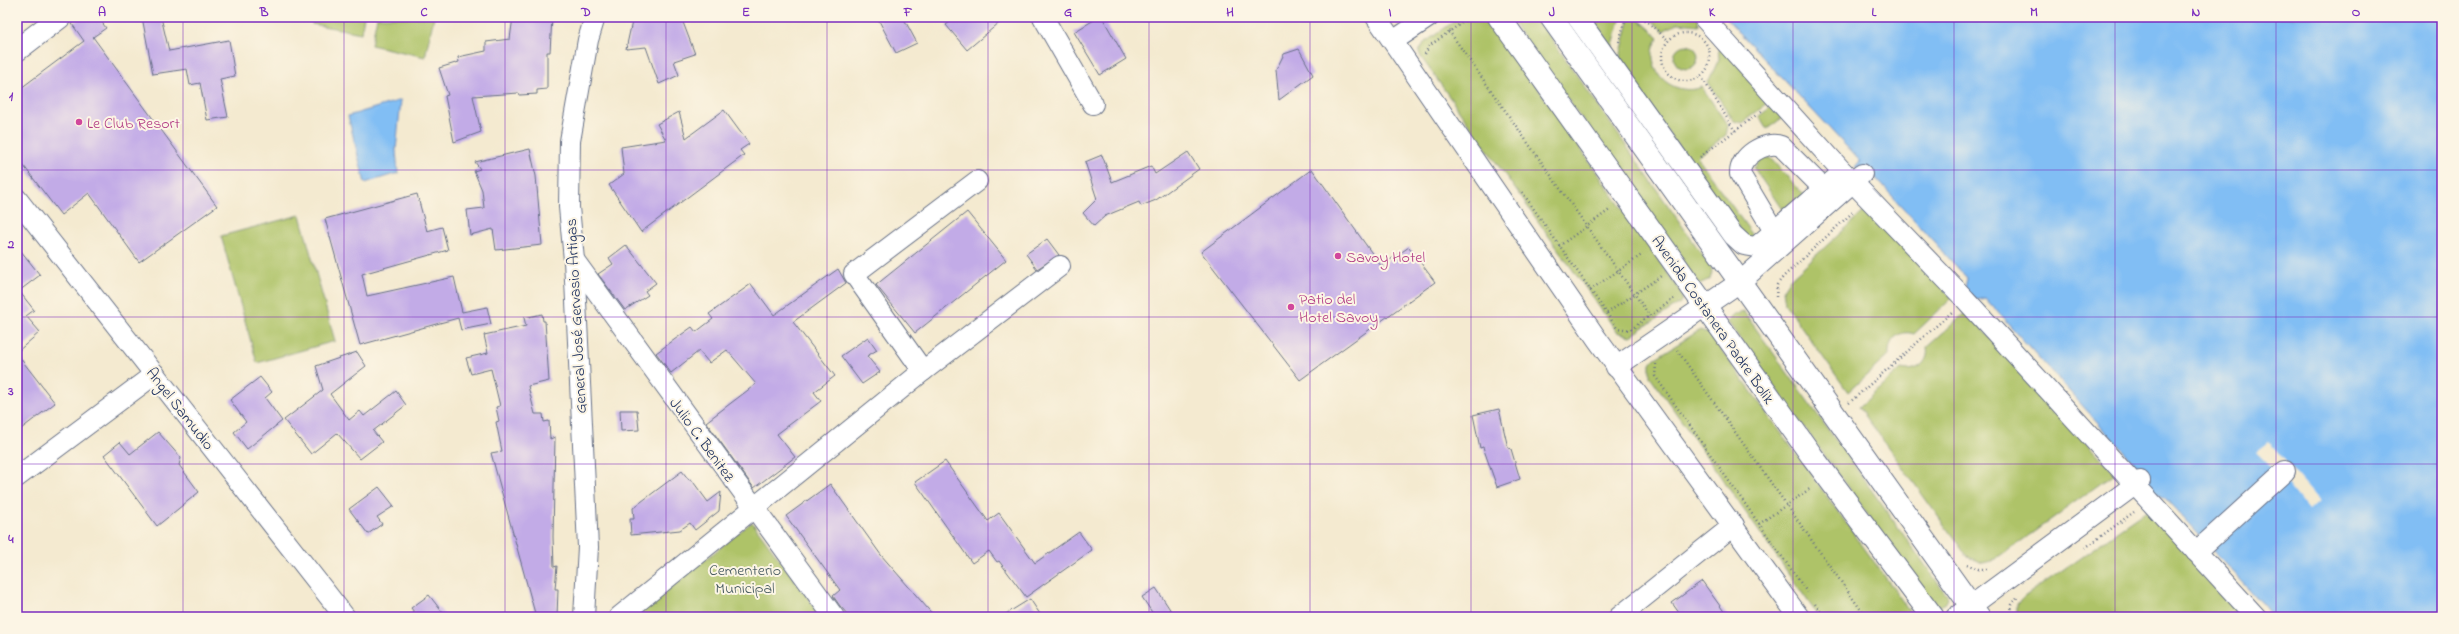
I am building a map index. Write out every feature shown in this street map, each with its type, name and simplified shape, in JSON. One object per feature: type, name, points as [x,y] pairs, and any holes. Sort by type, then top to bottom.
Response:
[{"type":"main road","points":[[17,50],[60,17]]},
{"type":"main road","name":"Avenida Costanera Padre Bolik","points":[[1499,17],[1812,456],[1933,617]]},
{"type":"main road","points":[[1551,17],[1740,282],[1969,613]]},
{"type":"street","name":"General José Gervasio Artigas","points":[[584,617],[588,547],[574,260],[569,207],[570,141],[588,40],[595,17]]},
{"type":"street","points":[[1042,17],[1093,104]]},
{"type":"street","points":[[1376,17],[1616,367],[1734,525],[1798,617]]},
{"type":"street","points":[[1393,41],[1429,17]]},
{"type":"street","points":[[1577,17],[1733,235],[1744,245],[1756,247],[1778,238]]},
{"type":"street","points":[[1703,17],[1776,100],[1852,176],[1867,198],[1966,299],[2137,483],[2149,501],[2256,617]]},
{"type":"street","points":[[1778,238],[1740,174],[1741,164],[1744,160],[1762,147],[1777,144],[1781,146],[1829,193]]},
{"type":"street","points":[[1616,367],[1740,282],[1778,238],[1829,193],[1852,176]]},
{"type":"street","points":[[923,371],[854,274],[977,181]]},
{"type":"street","name":"Angel Samudio","points":[[17,199],[345,617]]},
{"type":"street","name":"Julio C. Benitez","points":[[574,260],[753,508],[834,617]]},
{"type":"street","points":[[619,617],[923,371],[1060,266]]},
{"type":"street","points":[[17,477],[155,374]]},
{"type":"street","points":[[2196,552],[2285,470]]},
{"type":"street","points":[[1969,613],[2137,483]]},
{"type":"street","points":[[1619,617],[1734,525]]},
{"type":"path","points":[[1425,56],[1425,51],[1429,46],[1470,17]]},
{"type":"path","points":[[1642,17],[1669,41]]},
{"type":"path","points":[[1450,31],[1650,316]]},
{"type":"path","points":[[1685,33],[1698,36],[1705,42],[1710,52],[1710,63],[1701,76],[1684,81],[1668,73],[1662,57],[1669,41],[1685,33]]},
{"type":"path","points":[[1701,76],[1735,131]]},
{"type":"path","points":[[1700,157],[1776,100]]},
{"type":"path","points":[[1519,189],[1617,328],[1630,330],[1673,301],[1675,294]]},
{"type":"path","points":[[1777,300],[1777,285],[1783,277],[1867,198]]},
{"type":"path","points":[[1560,246],[1616,206]]},
{"type":"path","points":[[1590,290],[1647,251]]},
{"type":"path","points":[[1607,313],[1663,274],[1666,279]]},
{"type":"path","points":[[1848,403],[1966,299]]},
{"type":"path","points":[[1670,354],[1683,346]]},
{"type":"path","points":[[1677,350],[1866,617]]},
{"type":"path","points":[[1657,363],[1655,376],[1824,617]]},
{"type":"path","points":[[1844,397],[1853,410]]},
{"type":"path","points":[[1759,524],[1814,485]]},
{"type":"path","points":[[2080,551],[2149,501]]},
{"type":"path","points":[[1962,560],[1978,570],[1992,568]]},
{"type":"path","points":[[2010,617],[2012,605],[2024,592]]},
{"type":"green space","points":[[313,17],[364,17],[361,33],[312,24]]},
{"type":"green space","points":[[377,17],[434,17],[425,57],[371,45]]},
{"type":"green space","points":[[1460,17],[1488,17],[1680,291],[1682,298],[1680,303],[1631,336],[1617,332],[1421,57],[1419,52],[1424,43]]},
{"type":"green space","points":[[1509,17],[1536,17],[1711,267],[1712,272],[1710,279],[1699,284]]},
{"type":"green space","points":[[1591,17],[1621,17],[1612,48]]},
{"type":"green space","points":[[1630,17],[1636,17],[1659,37],[1654,48],[1653,59],[1656,69],[1661,77],[1669,84],[1679,88],[1690,89],[1702,87],[1728,126],[1726,135],[1697,157],[1757,241],[1750,243],[1618,65]]},
{"type":"green space","points":[[1648,17],[1698,17],[1699,25],[1678,23],[1663,31]]},
{"type":"green space","points":[[1686,45],[1695,48],[1698,57],[1695,66],[1686,69],[1677,66],[1674,57],[1677,48]]},
{"type":"green space","points":[[1718,45],[1772,100],[1742,123],[1734,121],[1708,82],[1719,59]]},
{"type":"green space","points":[[1775,104],[1786,115],[1767,129],[1759,116]]},
{"type":"green space","points":[[1770,158],[1805,196],[1785,214],[1754,168],[1761,159]]},
{"type":"green space","points":[[1870,206],[1952,298],[1914,334],[1899,334],[1890,345],[1889,355],[1848,392],[1785,304],[1783,290],[1790,279]]},
{"type":"green space","points":[[300,215],[335,341],[257,363],[221,236]]},
{"type":"green space","points":[[1744,312],[1948,597],[1946,602],[1939,606],[1934,606],[1727,321],[1736,314]]},
{"type":"green space","points":[[1966,312],[2115,473],[1995,560],[1983,563],[1970,558],[1963,551],[1859,407],[1901,369],[1912,370],[1921,366],[1926,358],[1927,347]]},
{"type":"green space","points":[[1700,330],[1709,333],[1914,617],[1819,617],[1650,376],[1650,364],[1654,359]]},
{"type":"green space","points":[[2148,510],[2245,617],[2017,617],[2017,604],[2024,597]]},
{"type":"green space","name":"Cementerio Municipal","points":[[752,522],[822,617],[634,617]]},
{"type":"water","points":[[1725,17],[2442,17],[2442,617],[2275,617],[2164,497],[2144,485],[2133,473],[2138,467],[1985,298],[1976,300],[1965,288],[1967,278],[1873,175],[1868,180],[1855,167],[1860,161]]},
{"type":"water","points":[[401,100],[396,150],[398,173],[365,183],[348,116]]},
{"type":"pier","points":[[2269,442],[2320,501],[2308,510],[2287,483],[2256,452]]},
{"type":"building","points":[[82,17],[98,17],[106,28],[93,37],[217,206],[139,262],[89,193],[61,215],[17,157],[17,91],[84,41],[72,24]]},
{"type":"building","points":[[142,17],[161,17],[169,51],[229,40],[235,76],[220,79],[228,117],[207,120],[200,83],[190,85],[187,69],[153,74]]},
{"type":"building","points":[[513,17],[552,17],[550,52],[547,52],[547,89],[537,90],[537,94],[520,95],[519,93],[473,96],[481,132],[454,142],[445,96],[448,95],[439,68],[459,62],[458,57],[486,51],[486,42],[510,39]]},
{"type":"building","points":[[633,17],[681,17],[695,54],[674,61],[679,75],[659,84],[646,47],[626,49]]},
{"type":"building","points":[[877,17],[903,17],[917,43],[896,53]]},
{"type":"building","points":[[956,17],[1006,17],[967,50],[946,25]]},
{"type":"building","points":[[1099,17],[1102,17],[1126,59],[1100,75],[1074,32]]},
{"type":"building","points":[[1299,49],[1313,75],[1279,100],[1276,70],[1284,54]]},
{"type":"building","points":[[724,110],[749,144],[740,150],[744,155],[641,232],[609,185],[624,174],[621,147],[666,140],[657,124],[679,112],[686,138]]},
{"type":"building","points":[[530,149],[536,176],[542,245],[496,250],[493,229],[470,235],[467,210],[484,208],[482,190],[474,171],[480,169],[475,162]]},
{"type":"building","points":[[1188,152],[1199,169],[1156,200],[1141,206],[1139,202],[1105,216],[1094,226],[1083,213],[1097,199],[1085,162],[1102,155],[1112,182],[1151,166],[1155,174]]},
{"type":"building","points":[[1312,169],[1381,266],[1409,247],[1435,282],[1300,380],[1201,252]]},
{"type":"building","points":[[417,194],[427,231],[442,227],[448,250],[362,274],[367,296],[454,277],[462,312],[487,307],[491,324],[461,330],[458,318],[360,345],[325,219]]},
{"type":"building","points":[[967,212],[1006,260],[915,333],[876,285]]},
{"type":"building","points":[[1047,239],[1059,255],[1037,269],[1026,254]]},
{"type":"building","points":[[626,245],[656,283],[645,291],[648,295],[625,310],[598,274],[613,264],[609,258]]},
{"type":"building","points":[[17,246],[40,275],[19,291],[34,310],[26,316],[40,332],[17,352]]},
{"type":"building","points":[[838,269],[846,283],[793,322],[835,376],[814,392],[821,401],[777,434],[795,457],[754,488],[706,422],[756,384],[727,350],[709,363],[699,351],[671,373],[656,353],[692,327],[696,332],[713,319],[709,314],[751,284],[774,315]]},
{"type":"building","points":[[542,314],[543,321],[545,321],[549,381],[528,386],[535,414],[543,414],[544,422],[549,421],[550,439],[555,437],[553,537],[554,567],[557,566],[555,589],[558,589],[557,617],[536,617],[491,453],[502,451],[496,422],[499,421],[496,407],[500,406],[491,369],[471,374],[466,358],[488,353],[484,335],[526,326],[524,318]]},
{"type":"building","points":[[868,337],[877,350],[867,356],[880,372],[862,384],[841,356]]},
{"type":"building","points":[[357,352],[366,366],[330,394],[349,420],[360,411],[364,416],[396,391],[406,405],[373,431],[382,442],[360,459],[337,433],[311,454],[284,420],[323,390],[316,366]]},
{"type":"building","points":[[17,354],[55,403],[17,432]]},
{"type":"building","points":[[260,377],[272,392],[265,398],[282,421],[247,449],[234,432],[246,422],[230,400]]},
{"type":"building","points":[[1499,409],[1508,448],[1511,449],[1520,479],[1497,487],[1483,447],[1480,448],[1473,415]]},
{"type":"building","points":[[620,410],[637,410],[639,430],[621,431]]},
{"type":"building","points":[[158,432],[181,458],[179,465],[199,492],[157,526],[104,455],[120,442],[130,454]]},
{"type":"building","points":[[945,461],[988,521],[999,513],[1035,563],[1079,532],[1092,550],[1026,597],[999,561],[997,562],[989,551],[972,563],[915,482]]},
{"type":"building","points":[[682,471],[689,480],[691,479],[708,502],[721,492],[719,511],[695,530],[690,523],[680,530],[631,535],[630,519],[634,519],[633,508]]},
{"type":"building","points":[[830,484],[881,555],[935,617],[850,617],[840,606],[833,596],[840,590],[786,516]]},
{"type":"building","points":[[379,487],[394,506],[377,517],[382,524],[368,534],[349,509]]},
{"type":"building","points":[[1702,581],[1728,617],[1682,617],[1672,603]]},
{"type":"building","points":[[1156,588],[1175,617],[1155,617],[1142,597]]},
{"type":"building","points":[[429,595],[446,617],[418,617],[411,608]]},
{"type":"building","points":[[1030,599],[1042,617],[1001,617]]},
{"type":"place","name":"Le Club Resort","points":[[79,122]]},
{"type":"place","name":"Savoy Hotel","points":[[1338,256]]},
{"type":"place","name":"Patio del Hotel Savoy","points":[[1291,307]]}]
